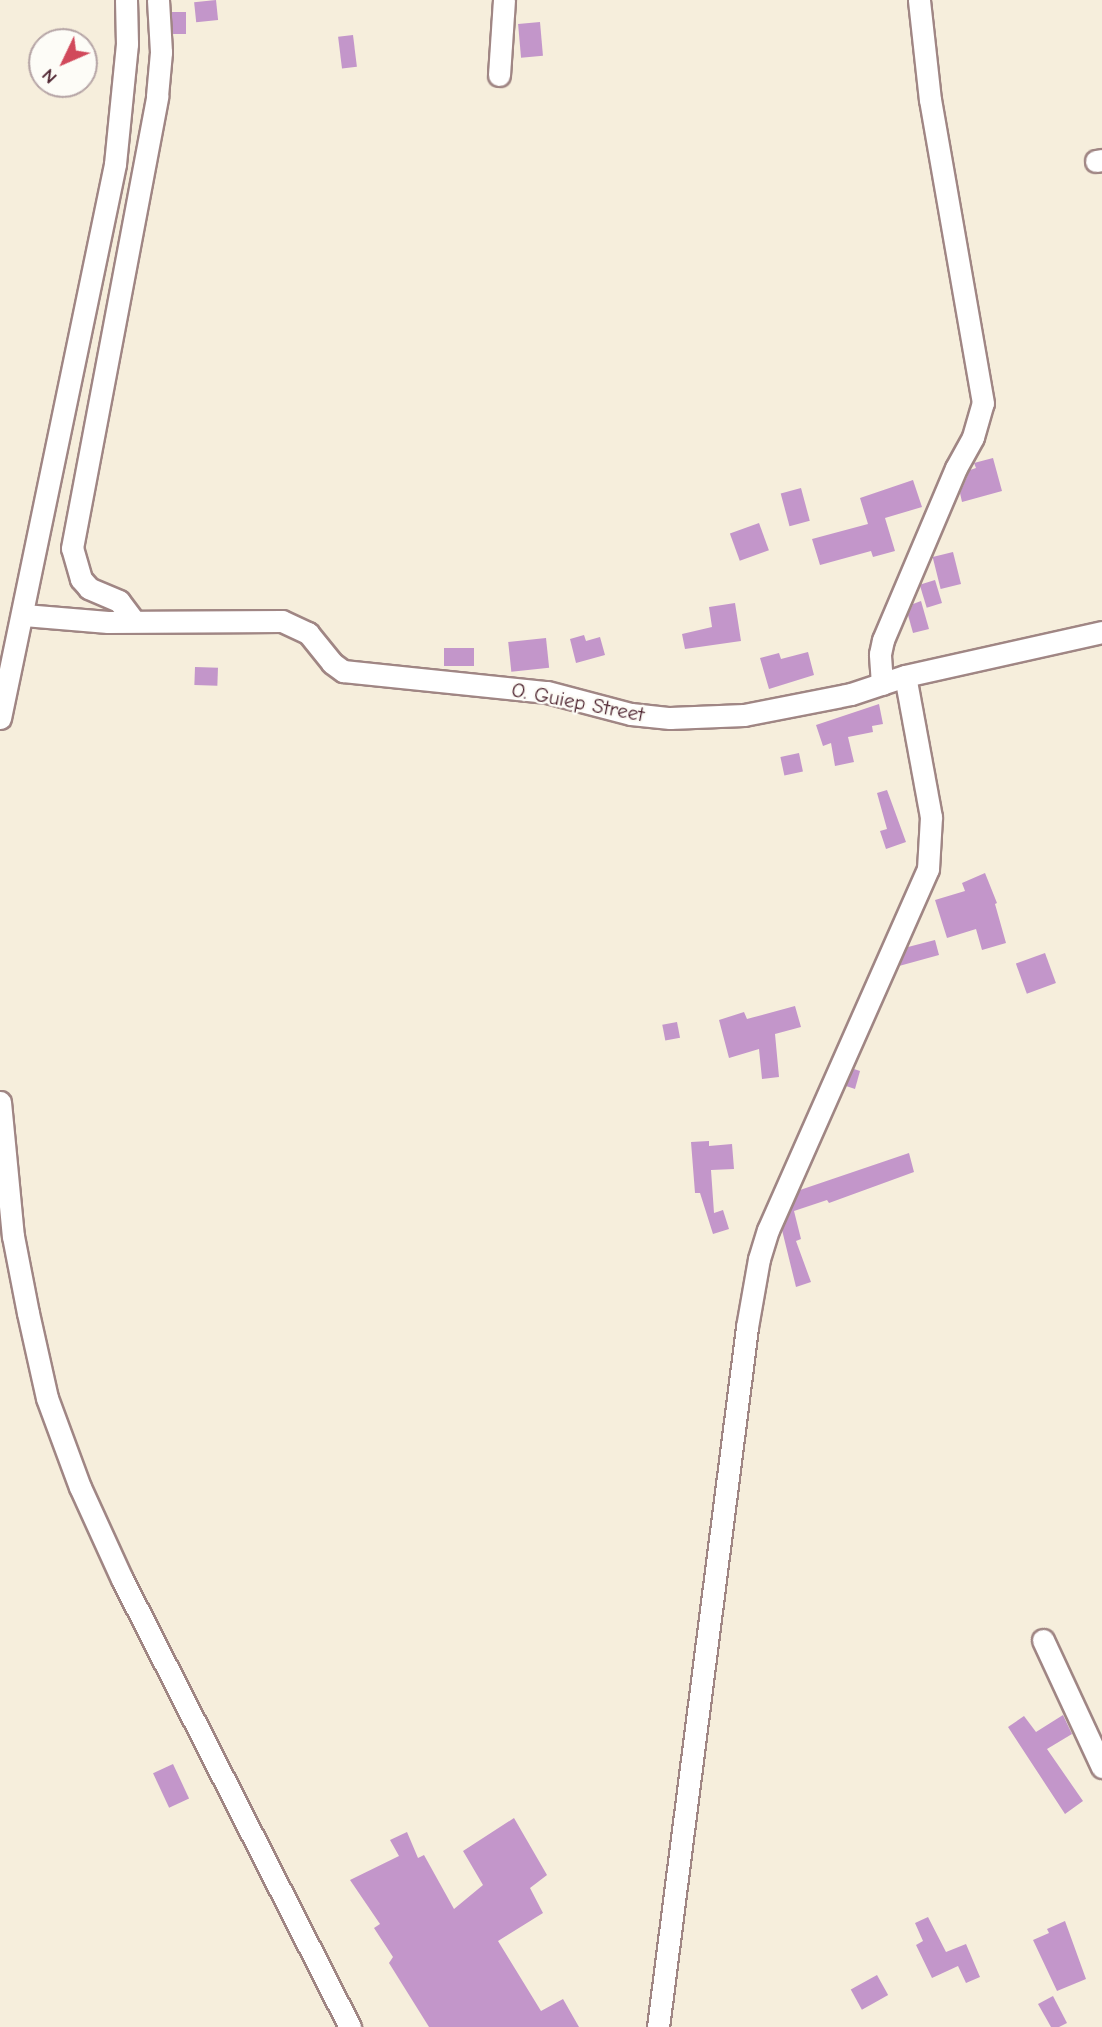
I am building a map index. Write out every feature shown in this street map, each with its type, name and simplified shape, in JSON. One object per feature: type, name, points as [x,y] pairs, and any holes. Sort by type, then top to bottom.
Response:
[{"type":"street","points":[[0,718],[24,615],[37,535],[115,164],[127,44],[126,0]]},
{"type":"street","points":[[134,621],[119,601],[89,588],[81,579],[72,548],[158,83],[161,52],[158,0]]},
{"type":"street","points":[[499,75],[504,0]]},
{"type":"street","points":[[882,684],[880,654],[883,640],[956,468],[973,437],[983,403],[933,122],[919,0]]},
{"type":"street","name":"O. Guiep Street","points":[[24,615],[71,620],[282,621],[307,633],[336,668],[343,671],[547,692],[631,714],[670,718],[744,715],[851,694],[905,676],[1102,632]]},
{"type":"street","points":[[657,2027],[747,1327],[759,1259],[768,1230],[928,869],[931,817],[905,676]]},
{"type":"street","points":[[0,1102],[13,1236],[27,1313],[47,1398],[80,1487],[134,1602],[350,2027]]},
{"type":"street","points":[[1043,1640],[1102,1767]]},
{"type":"building","points":[[216,0],[218,20],[196,22],[194,2]]},
{"type":"building","points":[[172,12],[186,12],[186,34],[172,34]]},
{"type":"building","points":[[540,22],[543,56],[521,58],[518,24]]},
{"type":"building","points":[[353,35],[357,67],[342,69],[338,37]]},
{"type":"building","points":[[993,458],[1002,491],[962,502],[960,493],[970,470],[976,468],[974,463]]},
{"type":"building","points":[[913,480],[922,507],[885,518],[895,551],[873,557],[871,551],[820,565],[812,539],[868,524],[860,498]]},
{"type":"building","points":[[801,488],[810,521],[790,526],[781,493]]},
{"type":"building","points":[[759,523],[769,550],[740,561],[730,534]]},
{"type":"building","points":[[953,552],[961,584],[941,589],[933,557]]},
{"type":"building","points":[[935,580],[942,603],[927,608],[920,585]]},
{"type":"building","points":[[921,601],[929,629],[913,633],[908,615],[913,604]]},
{"type":"building","points":[[735,603],[741,641],[685,649],[682,634],[712,627],[709,607]]},
{"type":"building","points":[[584,635],[586,641],[600,637],[605,655],[576,663],[570,639]]},
{"type":"building","points":[[546,638],[549,668],[511,672],[508,642]]},
{"type":"building","points":[[444,648],[474,648],[474,666],[444,666]]},
{"type":"building","points":[[808,652],[814,675],[769,689],[760,658],[779,653],[781,659]]},
{"type":"building","points":[[195,667],[218,668],[217,686],[194,685]]},
{"type":"building","points":[[879,704],[883,724],[872,726],[873,732],[848,737],[854,762],[835,766],[831,743],[823,746],[816,725]]},
{"type":"building","points":[[799,753],[803,772],[784,776],[780,757]]},
{"type":"building","points":[[887,790],[906,842],[886,849],[880,831],[887,829],[877,793]]},
{"type":"building","points":[[985,873],[997,903],[995,904],[1006,943],[982,950],[976,929],[947,938],[935,900],[965,891],[962,883]]},
{"type":"building","points":[[935,940],[939,955],[899,966],[908,947]]},
{"type":"building","points":[[1045,953],[1056,983],[1027,994],[1016,964]]},
{"type":"building","points":[[795,1006],[801,1027],[775,1034],[779,1077],[762,1079],[759,1049],[729,1058],[719,1020],[744,1012],[747,1019]]},
{"type":"building","points":[[677,1022],[680,1038],[665,1041],[662,1025]]},
{"type":"building","points":[[854,1069],[860,1071],[855,1089],[846,1086]]},
{"type":"building","points":[[709,1141],[709,1146],[732,1144],[734,1169],[711,1170],[714,1213],[723,1210],[729,1229],[713,1234],[700,1193],[695,1193],[691,1142]]},
{"type":"building","points":[[909,1153],[914,1172],[829,1203],[827,1200],[794,1211],[801,1239],[796,1241],[811,1282],[796,1287],[782,1230],[800,1190]]},
{"type":"building","points":[[1063,1715],[1072,1734],[1047,1749],[1083,1801],[1065,1814],[1008,1727],[1024,1716],[1036,1732]]},
{"type":"building","points":[[173,1764],[189,1798],[169,1808],[153,1773]]},
{"type":"building","points":[[514,1818],[547,1875],[530,1888],[543,1913],[498,1941],[541,2011],[563,1999],[579,2027],[429,2027],[389,1963],[393,1957],[374,1928],[380,1924],[350,1880],[399,1856],[390,1840],[407,1832],[418,1858],[424,1855],[454,1909],[483,1885],[463,1851]]},
{"type":"building","points":[[928,1917],[946,1952],[966,1944],[980,1977],[966,1983],[958,1966],[932,1978],[916,1945],[923,1941],[915,1923]]},
{"type":"building","points":[[1065,1921],[1086,1979],[1057,1991],[1033,1940],[1049,1933],[1047,1929]]},
{"type":"building","points":[[877,1975],[888,1995],[862,2010],[851,1990]]},
{"type":"building","points":[[1053,1996],[1067,2023],[1059,2027],[1051,2027],[1038,2004]]}]
